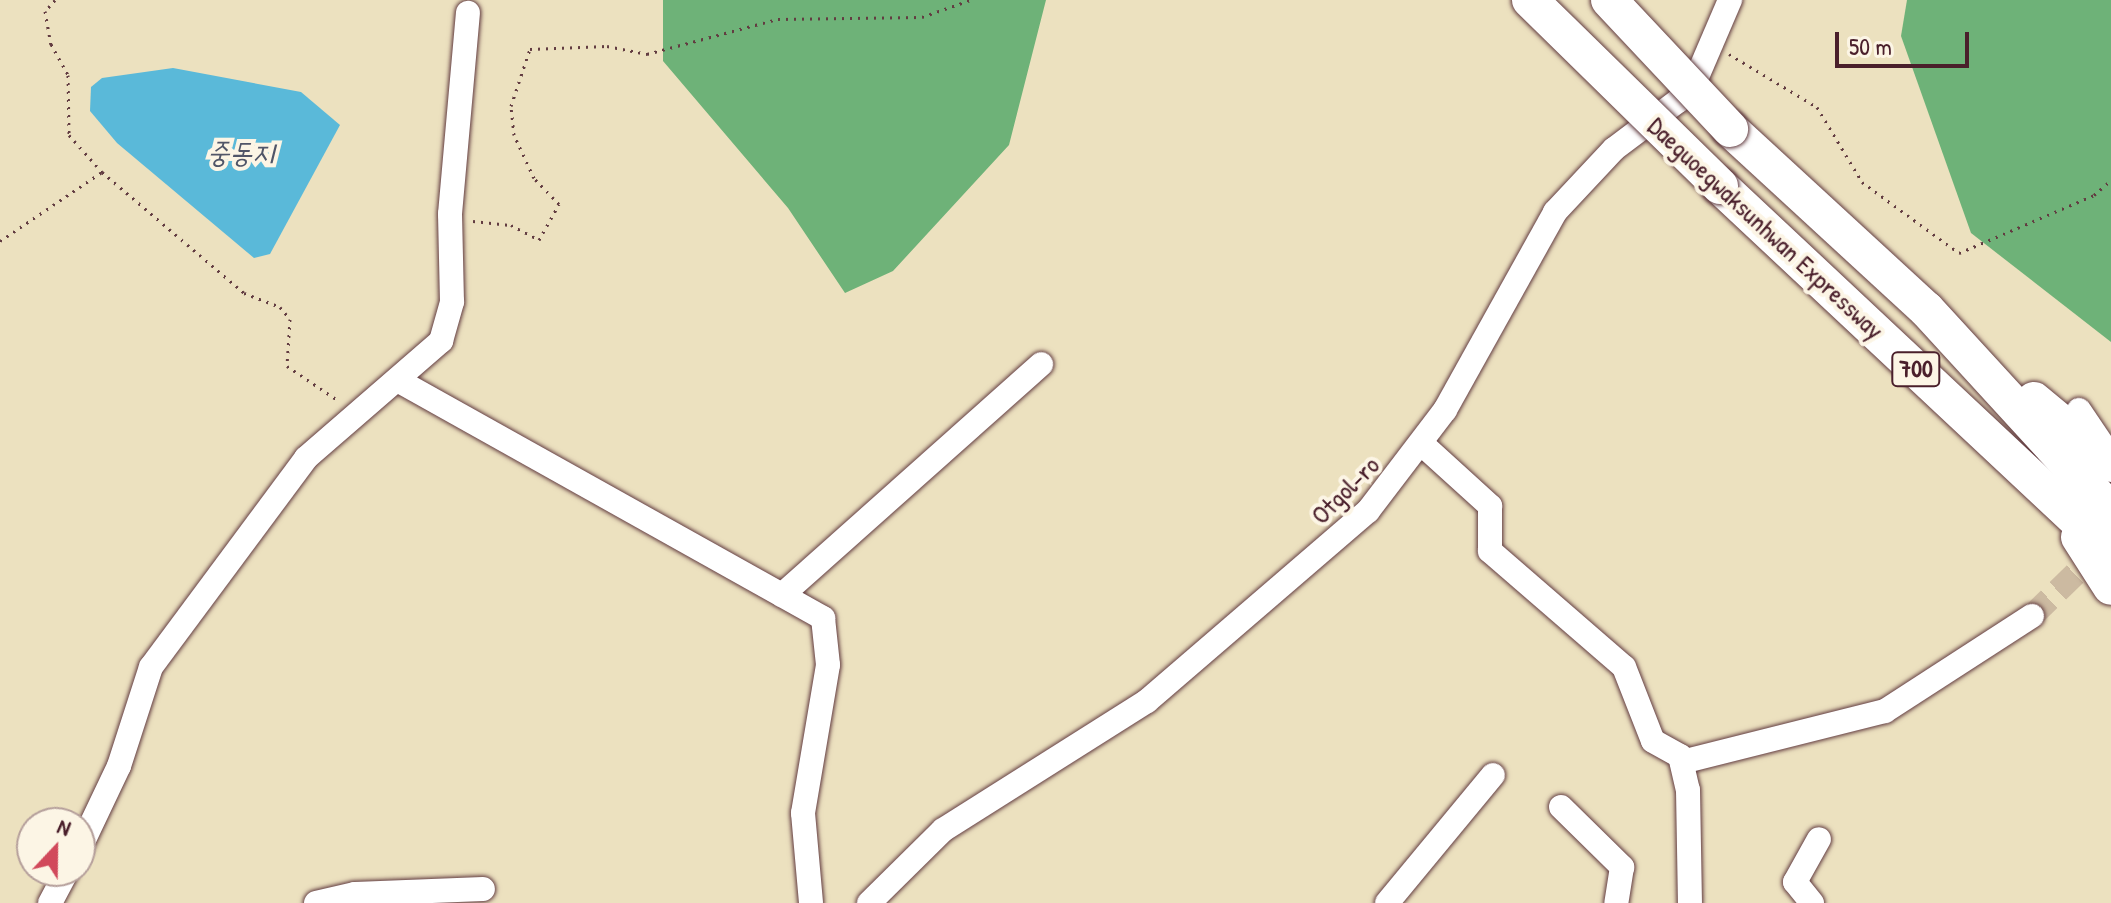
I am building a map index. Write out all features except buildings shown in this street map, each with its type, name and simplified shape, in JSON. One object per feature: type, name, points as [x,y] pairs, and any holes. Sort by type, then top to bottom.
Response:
[{"type":"highway","name":"Daeguoegwaksunhwan Expressway","points":[[1530,0],[1720,186],[2111,552]]},
{"type":"highway","name":"Daeguoegwaksunhwan Expressway","points":[[1609,0],[1730,129],[1926,309],[2111,511]]},
{"type":"highway","points":[[1926,309],[2111,464]]},
{"type":"highway","points":[[2055,499],[2111,587]]},
{"type":"street","name":"Otgol-ro","points":[[869,903],[943,830],[1098,735],[1193,664],[1368,511],[1423,445],[1555,212],[1614,149],[1678,101],[1713,44],[1730,0]]},
{"type":"street","points":[[96,814],[119,766],[151,667],[306,458],[399,381],[441,341],[452,302],[450,222],[468,13]]},
{"type":"street","points":[[782,595],[1041,364]]},
{"type":"street","points":[[399,381],[823,618],[828,665],[803,813],[811,903]]},
{"type":"street","points":[[2079,410],[2096,438],[2111,447]]},
{"type":"street","points":[[1423,445],[1490,506],[1490,551],[1624,667],[1653,741],[1682,762]]},
{"type":"street","points":[[1682,762],[1885,711],[2032,616]]},
{"type":"street","points":[[1682,762],[1690,903]]},
{"type":"street","points":[[1387,903],[1493,775]]},
{"type":"street","points":[[1561,807],[1622,867],[1616,903]]},
{"type":"street","points":[[1812,903],[1795,882],[1819,839]]},
{"type":"street","points":[[316,903],[355,894],[483,889]]},
{"type":"path","points":[[55,0],[45,11],[51,44],[68,75],[69,135],[102,172],[244,293],[280,307],[290,319],[287,366],[359,414]]},
{"type":"path","points":[[450,222],[511,225],[539,240],[559,204],[534,178],[514,135],[511,106],[530,49],[607,46],[647,54],[778,19],[922,17],[970,0]]},
{"type":"path","points":[[1713,44],[1817,107],[1862,182],[1959,253],[2094,195],[2111,180]]},
{"type":"path","points":[[0,241],[102,172]]},
{"type":"green space","points":[[663,0],[1046,0],[1009,145],[893,271],[845,293],[788,208],[663,61]]},
{"type":"green space","points":[[1907,0],[2111,0],[2111,342],[1971,233],[1901,36]]},
{"type":"water","name":"중동지","points":[[173,68],[301,92],[340,125],[270,254],[254,258],[117,143],[90,111],[91,87],[102,78]]},
{"type":"tunnel","points":[[2032,616],[2102,548]]}]
